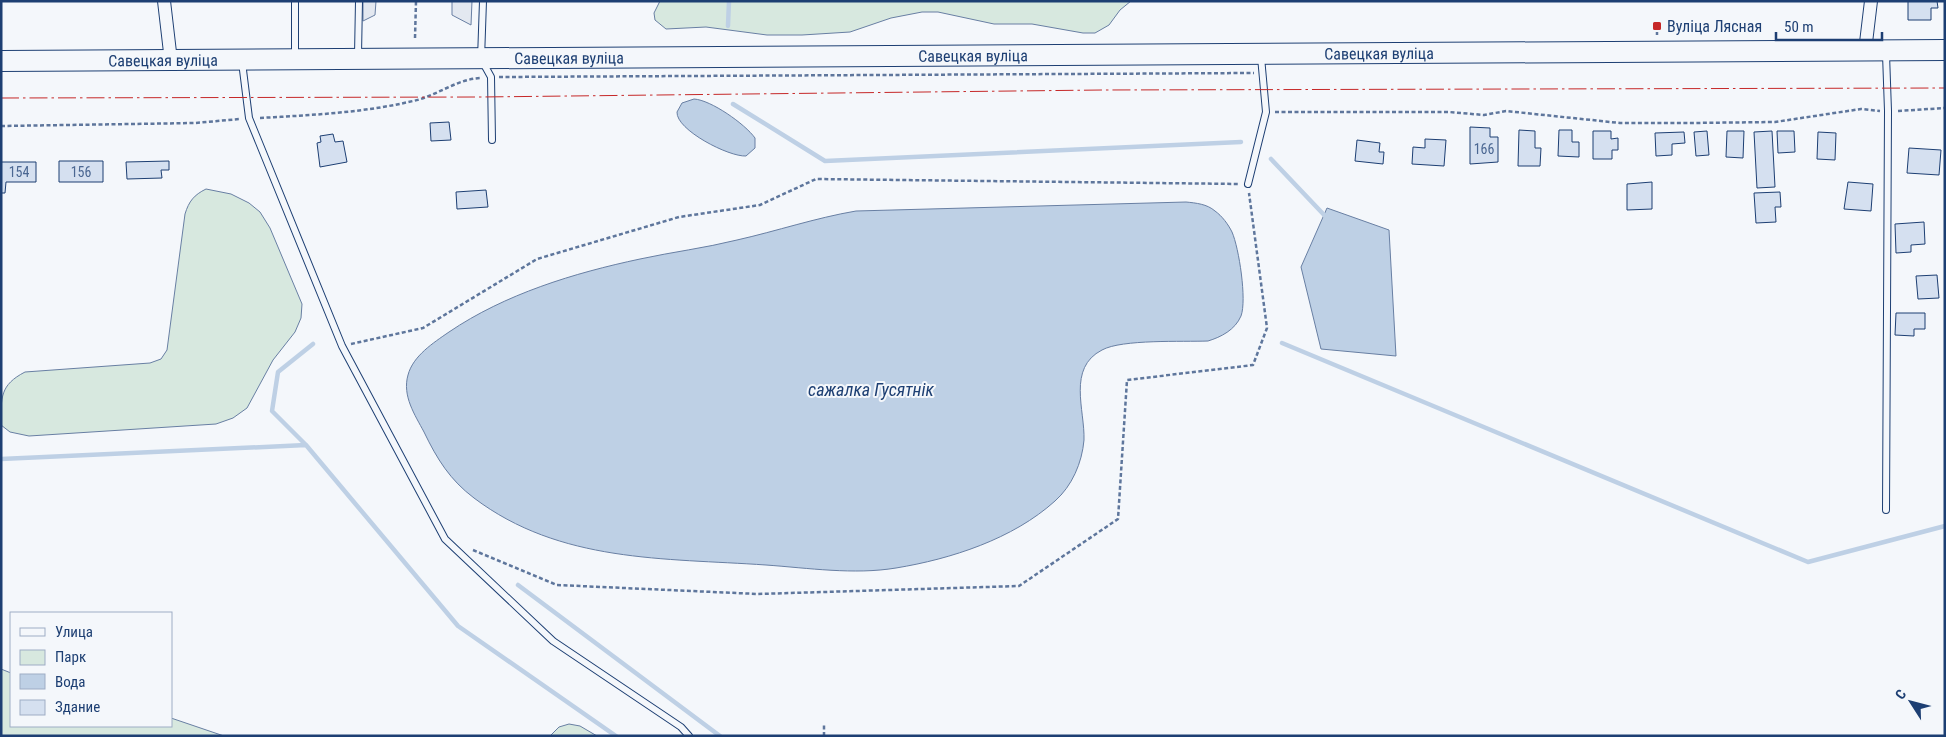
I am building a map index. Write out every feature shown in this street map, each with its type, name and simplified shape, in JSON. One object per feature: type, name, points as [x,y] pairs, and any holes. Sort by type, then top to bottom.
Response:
[{"type":"main road","name":"Савецкая вуліца","points":[[1,61],[1945,50]]},
{"type":"street","points":[[164,1],[171,61]]},
{"type":"street","points":[[1866,50],[1871,1]]},
{"type":"lane","points":[[295,1],[296,60]]},
{"type":"lane","points":[[358,59],[360,1]]},
{"type":"lane","points":[[483,1],[481,59],[491,78],[492,140]]},
{"type":"lane","points":[[1886,51],[1888,112],[1886,510]]},
{"type":"lane","points":[[1248,184],[1266,112],[1260,53]]},
{"type":"lane","points":[[242,61],[249,118],[342,346],[445,538],[553,641],[681,727],[689,736]]},
{"type":"path","points":[[416,1],[416,38]]},
{"type":"path","points":[[491,78],[1262,73]]},
{"type":"path","points":[[1266,112],[1449,112],[1484,115],[1506,111],[1620,123],[1690,123],[1775,122],[1861,109],[1888,112],[1945,108]]},
{"type":"path","points":[[342,346],[422,328],[537,259],[678,216],[760,205],[816,179],[1248,184],[1268,328],[1253,365],[1127,380],[1118,519],[1019,586],[758,594],[558,585],[471,549]]},
{"type":"path","points":[[824,724],[824,736]]},
{"type":"green space","points":[[660,1],[1131,1],[1120,10],[1109,25],[1095,33],[1083,33],[1032,24],[994,24],[938,12],[922,12],[891,18],[850,32],[767,35],[706,27],[666,29],[655,20],[654,13]]},
{"type":"green space","points":[[206,189],[231,194],[249,203],[260,212],[270,228],[302,304],[301,318],[295,332],[273,360],[247,408],[233,418],[216,424],[29,436],[10,432],[1,425],[2,399],[6,387],[25,372],[150,363],[161,359],[167,350],[185,214],[192,199]]},
{"type":"green space","points":[[1,669],[10,673],[10,727],[172,727],[172,718],[224,736],[1,736]]},
{"type":"green space","points":[[569,724],[580,726],[597,736],[550,736],[559,727]]},
{"type":"shaded area","points":[[363,1],[376,1],[375,15],[363,21]]},
{"type":"shaded area","points":[[452,1],[472,1],[471,25],[452,15]]},
{"type":"water","points":[[694,99],[701,100],[718,108],[736,120],[755,138],[755,148],[746,156],[728,152],[705,141],[685,127],[679,119],[677,112],[682,103]]},
{"type":"water","name":"сажалка Гусятнік","points":[[1186,202],[1201,204],[1212,209],[1227,223],[1232,232],[1240,261],[1243,287],[1243,308],[1238,321],[1227,332],[1208,341],[1123,344],[1111,346],[1091,358],[1081,378],[1080,390],[1084,428],[1083,449],[1075,474],[1061,495],[1038,514],[1001,537],[938,559],[896,568],[847,571],[651,558],[577,546],[542,535],[507,519],[465,491],[439,460],[413,412],[408,398],[408,375],[414,362],[424,350],[449,332],[493,307],[517,296],[541,286],[590,271],[725,243],[856,211]]},
{"type":"water","points":[[1327,208],[1389,230],[1396,356],[1321,349],[1301,267]]},
{"type":"building","points":[[1908,1],[1937,1],[1938,8],[1931,8],[1931,20],[1908,20]]},
{"type":"building","points":[[449,122],[451,140],[431,141],[430,123]]},
{"type":"building","points":[[1470,127],[1490,128],[1490,137],[1498,137],[1498,162],[1470,164]]},
{"type":"building","points":[[1519,130],[1535,131],[1535,148],[1541,148],[1540,166],[1518,166]]},
{"type":"building","points":[[1559,130],[1572,130],[1572,142],[1579,142],[1579,157],[1558,156]]},
{"type":"building","points":[[1593,131],[1611,131],[1611,139],[1618,138],[1618,150],[1612,150],[1612,159],[1593,159]]},
{"type":"building","points":[[1707,131],[1709,155],[1696,156],[1694,132]]},
{"type":"building","points":[[1727,131],[1744,131],[1743,158],[1726,157]]},
{"type":"building","points":[[1772,131],[1775,187],[1757,188],[1754,132]]},
{"type":"building","points":[[1777,131],[1794,131],[1795,152],[1778,153]]},
{"type":"building","points":[[1684,132],[1685,143],[1672,144],[1672,155],[1656,156],[1655,133]]},
{"type":"building","points":[[1818,132],[1836,133],[1835,160],[1817,159]]},
{"type":"building","points":[[333,134],[335,142],[343,141],[347,162],[320,167],[317,143],[321,142],[320,136]]},
{"type":"building","points":[[1425,139],[1446,140],[1444,166],[1412,164],[1413,147],[1425,148]]},
{"type":"building","points":[[1357,140],[1380,143],[1379,152],[1384,152],[1383,164],[1355,161]]},
{"type":"building","points":[[1909,148],[1941,150],[1939,175],[1907,173]]},
{"type":"building","points":[[59,161],[103,161],[103,182],[59,182]]},
{"type":"building","points":[[169,161],[169,170],[161,170],[162,178],[127,179],[126,162]]},
{"type":"building","points":[[1,162],[36,162],[36,182],[6,182],[5,193],[1,193]]},
{"type":"building","points":[[1652,182],[1652,209],[1627,210],[1627,184]]},
{"type":"building","points":[[1848,182],[1873,184],[1871,211],[1844,209]]},
{"type":"building","points":[[486,190],[488,207],[457,209],[456,192]]},
{"type":"building","points":[[1780,192],[1781,207],[1775,207],[1776,222],[1756,223],[1754,193]]},
{"type":"building","points":[[1924,222],[1925,244],[1911,245],[1911,252],[1896,253],[1895,224]]},
{"type":"building","points":[[1937,275],[1939,298],[1918,299],[1916,276]]},
{"type":"building","points":[[1896,313],[1925,313],[1925,329],[1914,329],[1914,336],[1895,335]]},
{"type":"waterway","points":[[728,26],[729,1]]},
{"type":"waterway","points":[[733,104],[825,161],[1241,142]]},
{"type":"waterway","points":[[1271,159],[1327,218]]},
{"type":"waterway","points":[[1282,343],[1808,562],[1945,526]]},
{"type":"waterway","points":[[313,344],[278,372],[272,411],[306,445],[458,626],[616,736]]},
{"type":"waterway","points":[[1,459],[306,445]]},
{"type":"waterway","points":[[518,585],[720,736]]},
{"type":"power","points":[[1,98],[481,97],[1102,90],[1945,88]]},
{"type":"place","name":"Вуліца Лясная","points":[[1657,26]]}]
